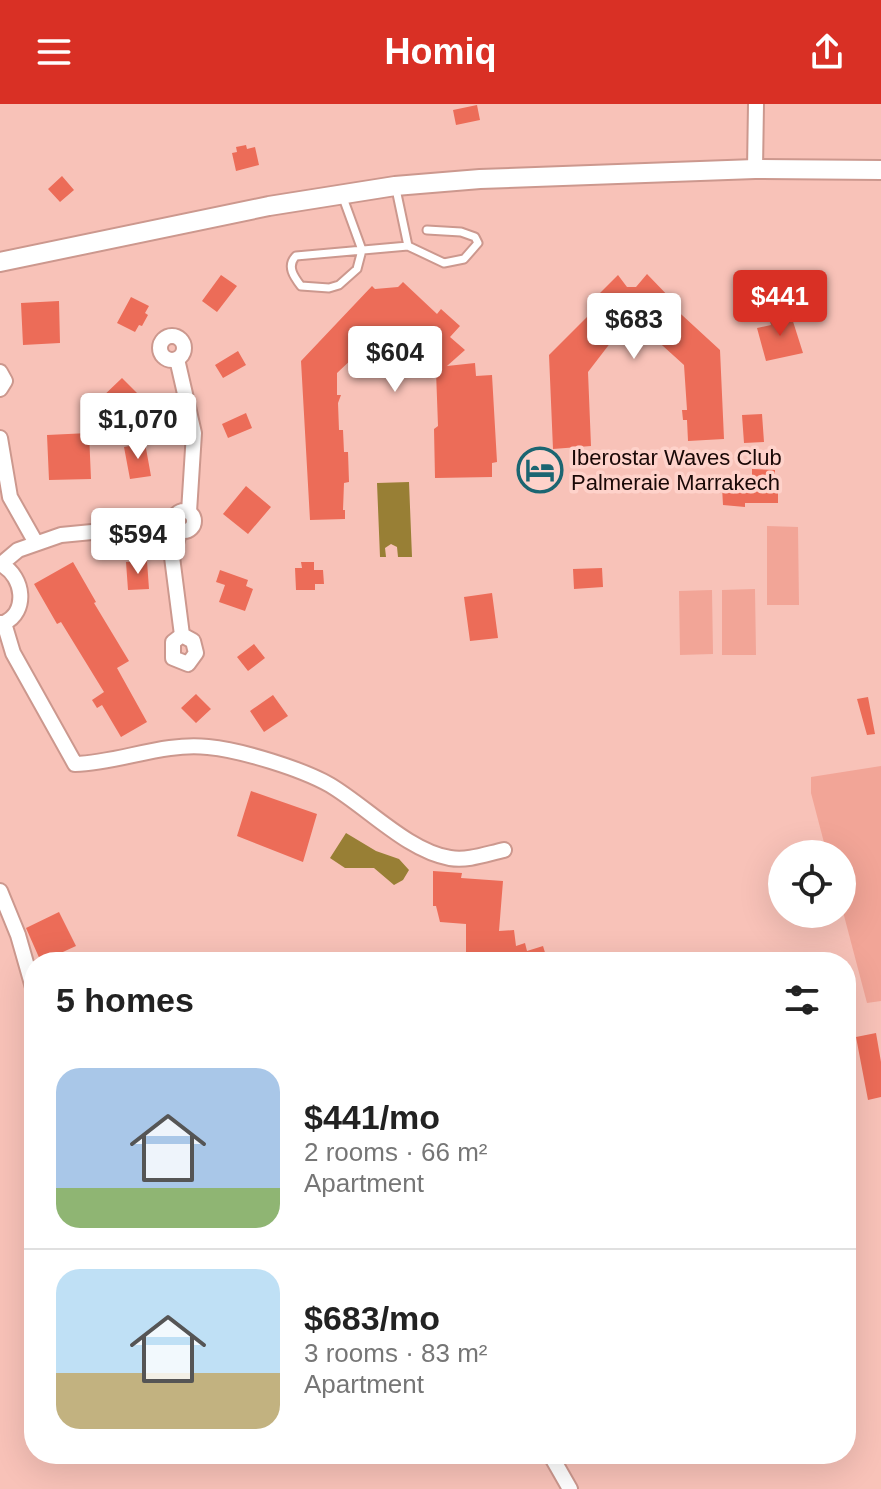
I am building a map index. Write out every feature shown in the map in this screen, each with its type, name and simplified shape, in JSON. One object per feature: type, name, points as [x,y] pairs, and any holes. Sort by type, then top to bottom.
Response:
[{"type":"street","points":[[755,169],[756,104]]},
{"type":"street","points":[[0,262],[341,193],[395,186],[480,179],[755,169],[881,170]]},
{"type":"street","points":[[177,359],[194,433],[189,512],[194,517],[194,525],[188,530],[178,527],[61,535],[18,550],[1,565],[13,571],[20,589],[14,616],[2,623],[13,653],[75,764],[155,751],[208,747],[294,769],[328,784],[409,840],[436,854],[460,859],[504,850]]},
{"type":"street","points":[[0,372],[5,381],[0,389]]},
{"type":"street","points":[[0,438],[10,497],[36,543]]},
{"type":"street","points":[[178,527],[172,557],[182,635]]},
{"type":"street","points":[[0,891],[24,956]]},
{"type":"street","points":[[556,1464],[570,1489]]},
{"type":"lane","points":[[395,186],[408,246]]},
{"type":"lane","points":[[341,193],[362,250],[357,269],[339,285],[329,288],[301,286],[293,275],[291,265],[296,256],[362,250],[408,246],[444,263],[464,259],[478,243],[475,237],[461,232],[427,230]]},
{"type":"shaded area","points":[[409,482],[412,557],[398,557],[397,547],[391,544],[385,548],[386,557],[380,557],[377,483]]},
{"type":"shaded area","points":[[767,526],[798,527],[799,605],[767,605]]},
{"type":"shaded area","points":[[755,589],[756,655],[722,655],[722,590]]},
{"type":"shaded area","points":[[712,590],[713,654],[680,655],[679,591]]},
{"type":"shaded area","points":[[881,766],[881,1001],[867,1003],[847,928],[856,928],[856,840],[823,840],[811,793],[811,777]]},
{"type":"shaded area","points":[[346,833],[376,851],[399,859],[409,870],[403,880],[394,885],[374,868],[345,868],[330,858]]},
{"type":"building","points":[[477,105],[480,120],[456,125],[453,110]]},
{"type":"building","points":[[246,145],[247,149],[255,147],[259,165],[236,171],[232,153],[237,152],[236,147]]},
{"type":"building","points":[[62,176],[74,190],[60,202],[48,189]]},
{"type":"building","points":[[647,274],[673,301],[670,304],[720,350],[724,439],[688,441],[687,420],[683,420],[682,410],[687,410],[684,365],[642,327],[621,329],[588,372],[591,446],[553,449],[549,355],[594,310],[589,304],[618,275],[627,287],[636,287]]},
{"type":"building","points":[[221,275],[237,286],[217,312],[202,301]]},
{"type":"building","points":[[403,282],[437,314],[441,309],[460,326],[450,337],[465,350],[447,366],[475,363],[476,376],[492,375],[497,462],[492,463],[492,477],[435,478],[434,429],[438,426],[436,371],[402,339],[381,340],[374,346],[370,342],[337,373],[337,395],[341,395],[338,403],[339,430],[343,430],[344,452],[348,452],[349,482],[344,483],[345,519],[310,520],[301,361],[372,286],[375,289],[398,287]]},
{"type":"building","points":[[131,297],[149,306],[145,313],[148,315],[135,332],[117,323]]},
{"type":"building","points":[[59,301],[60,343],[23,345],[21,303]]},
{"type":"building","points":[[790,312],[803,353],[766,361],[757,328],[771,325],[769,318]]},
{"type":"building","points":[[238,351],[246,365],[223,378],[215,365]]},
{"type":"building","points":[[122,378],[138,394],[114,416],[99,400]]},
{"type":"building","points":[[246,413],[252,428],[228,438],[222,424]]},
{"type":"building","points":[[762,414],[764,442],[744,443],[742,415]]},
{"type":"building","points":[[89,433],[91,479],[49,480],[47,435]]},
{"type":"building","points":[[145,443],[151,476],[130,479],[124,447]]},
{"type":"building","points":[[752,469],[775,470],[778,503],[745,503],[745,507],[723,505],[722,487],[752,486]]},
{"type":"building","points":[[246,486],[271,507],[248,534],[223,514]]},
{"type":"building","points":[[147,561],[149,589],[128,590],[126,562]]},
{"type":"building","points":[[73,562],[129,661],[117,668],[147,722],[121,737],[102,705],[97,708],[92,700],[104,692],[61,622],[57,624],[34,584]]},
{"type":"building","points":[[301,562],[314,562],[314,570],[323,570],[324,584],[315,584],[315,590],[296,590],[295,568],[302,568]]},
{"type":"building","points":[[602,568],[603,587],[574,589],[573,569]]},
{"type":"building","points":[[220,570],[248,580],[246,586],[253,589],[245,611],[219,602],[225,585],[216,582]]},
{"type":"building","points":[[492,593],[498,638],[470,641],[464,597]]},
{"type":"building","points":[[254,644],[265,658],[248,671],[237,657]]},
{"type":"building","points":[[196,694],[211,709],[196,723],[181,708]]},
{"type":"building","points":[[273,695],[288,716],[264,732],[250,711]]},
{"type":"building","points":[[868,697],[875,734],[867,735],[857,699]]},
{"type":"building","points":[[251,791],[317,814],[303,862],[237,836]]},
{"type":"building","points":[[433,871],[462,873],[461,878],[503,881],[499,931],[514,930],[516,946],[525,943],[527,951],[543,946],[545,952],[466,952],[466,924],[440,922],[436,906],[433,906]]},
{"type":"building","points":[[59,912],[76,946],[63,952],[37,952],[26,928]]},
{"type":"building","points":[[876,1033],[881,1062],[881,1097],[868,1100],[856,1037]]},
{"type":"place","name":"Iberostar Waves Club Palmeraie Marrakech","points":[[540,470]]}]
